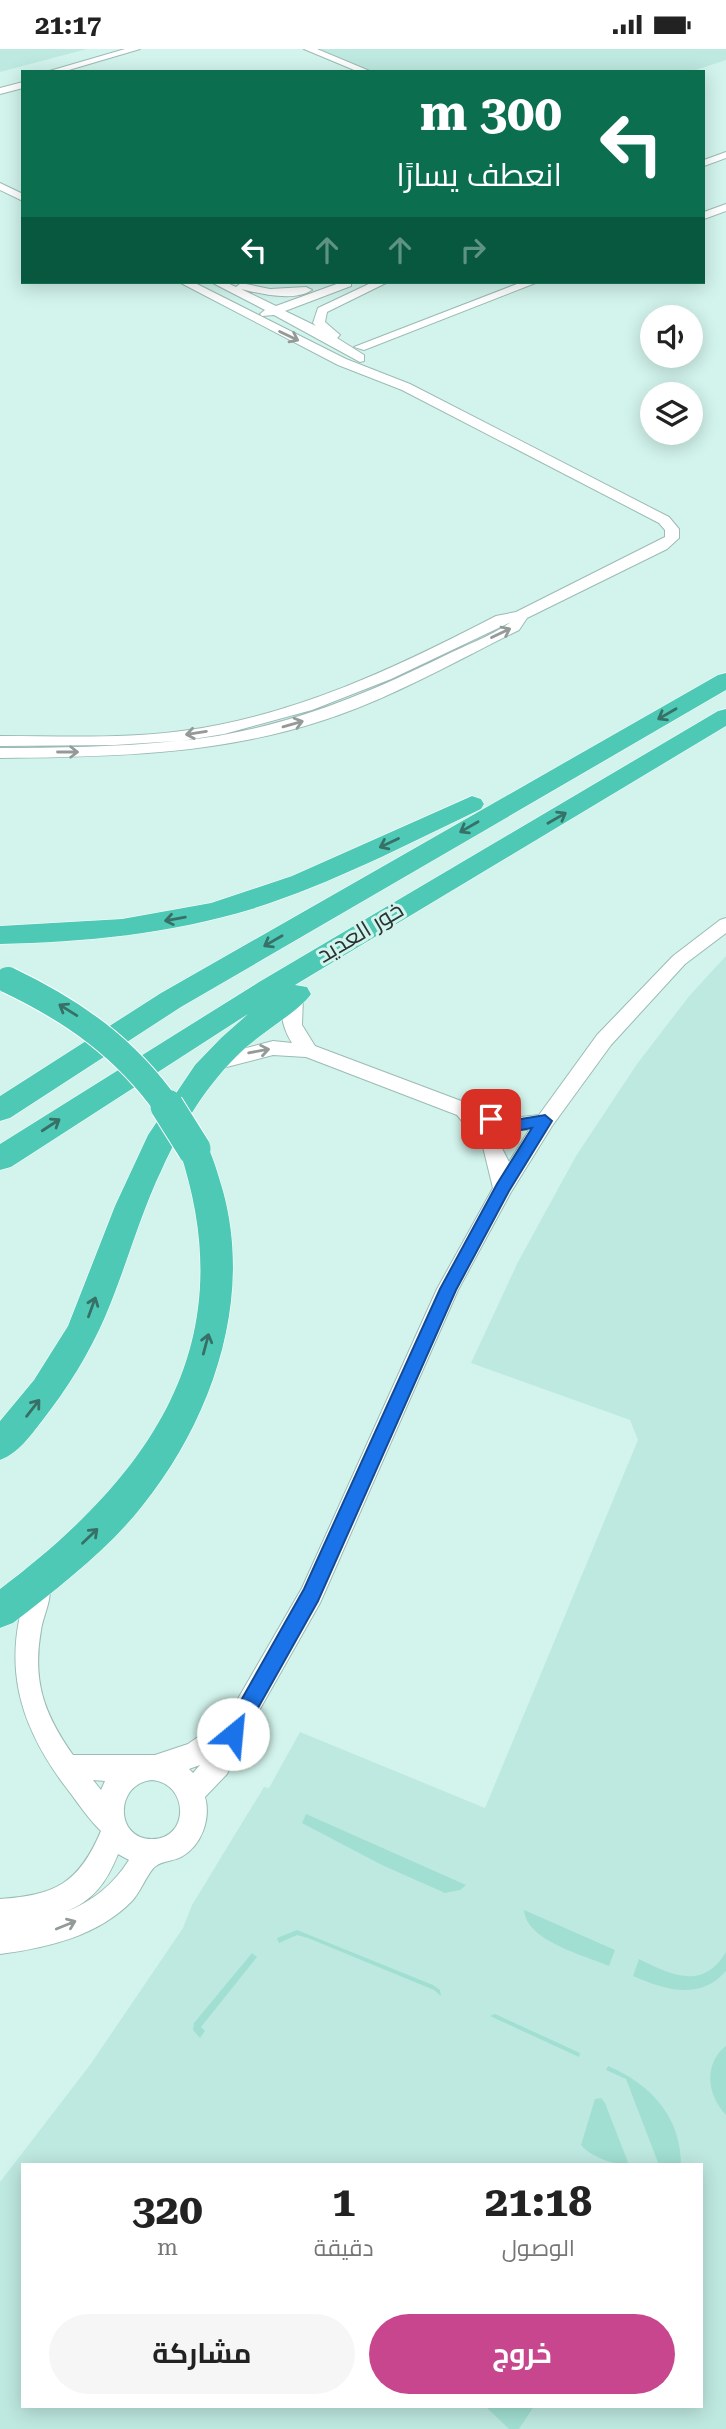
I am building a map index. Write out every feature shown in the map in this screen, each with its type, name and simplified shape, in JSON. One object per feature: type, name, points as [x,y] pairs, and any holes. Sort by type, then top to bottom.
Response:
[{"type":"highway","name":"خور العديد","points":[[0,1110],[171,1000],[726,680]]},
{"type":"highway","name":"خور العديد","points":[[0,1159],[182,1040],[726,716]]},
{"type":"highway","points":[[0,935],[112,929],[200,914],[239,904],[328,871],[505,789],[609,748]]},
{"type":"highway","points":[[0,1445],[32,1410],[62,1369],[85,1326],[131,1204],[160,1138],[182,1100],[211,1065],[257,1021],[466,887],[478,876],[494,852]]},
{"type":"highway","points":[[0,1611],[90,1537],[130,1494],[163,1447],[190,1394],[208,1341],[217,1290],[217,1243],[211,1208],[194,1149],[161,1094],[106,1037],[64,1006],[4,979]]},
{"type":"street","points":[[309,49],[363,70]]},
{"type":"street","points":[[57,70],[139,50]]},
{"type":"street","points":[[76,70],[139,50]]},
{"type":"street","points":[[64,70],[94,60]]},
{"type":"street","points":[[0,85],[21,82]]},
{"type":"street","points":[[0,91],[21,83]]},
{"type":"street","points":[[705,163],[726,155]]},
{"type":"street","points":[[0,186],[21,197]]},
{"type":"street","points":[[705,216],[726,207]]},
{"type":"street","points":[[705,225],[726,218]]},
{"type":"street","points":[[190,284],[330,339],[406,387]]},
{"type":"street","points":[[202,284],[264,313],[365,284]]},
{"type":"street","points":[[0,741],[158,738],[251,724],[336,698],[500,619],[520,616],[662,546],[672,538],[672,529],[657,516],[406,387],[349,365],[220,284]]},
{"type":"street","points":[[235,284],[270,292],[315,288]]},
{"type":"street","points":[[264,313],[327,284]]},
{"type":"street","points":[[264,313],[346,284]]},
{"type":"street","points":[[377,284],[334,303],[320,314],[319,323],[327,331],[360,347],[385,373]]},
{"type":"street","points":[[360,347],[527,284]]},
{"type":"street","points":[[0,753],[151,750],[217,742],[289,726],[362,700],[514,627],[520,616]]},
{"type":"street","points":[[192,1792],[218,1765],[239,1721],[311,1595],[448,1289],[503,1188],[545,1121],[604,1040],[679,960],[726,924]]},
{"type":"street","points":[[294,996],[290,1021],[292,1030],[309,1051]]},
{"type":"street","points":[[211,1065],[273,1048],[309,1051],[504,1123],[545,1121]]},
{"type":"street","points":[[460,1107],[489,1137],[501,1166],[503,1188]]},
{"type":"street","points":[[49,1573],[28,1609],[13,1654],[8,1696],[43,1746],[65,1767],[128,1847],[148,1852],[164,1849],[183,1837],[194,1818],[192,1792],[178,1774],[149,1769],[65,1767]]},
{"type":"street","points":[[0,1913],[25,1912],[57,1903],[75,1892],[94,1875],[112,1827],[110,1803],[113,1793],[125,1779],[149,1769],[181,1761],[206,1749],[239,1721]]},
{"type":"street","points":[[0,1940],[23,1938],[63,1928],[100,1909],[124,1890],[148,1852]]},
{"type":"shaded area","points":[[0,49],[87,49],[0,72]]},
{"type":"shaded area","points":[[315,49],[726,49],[726,60],[696,70],[367,70]]},
{"type":"shaded area","points":[[726,956],[726,2429],[0,2429],[0,2182],[90,2065],[183,1928],[192,1905],[264,1787],[269,1788],[300,1732],[485,1808],[638,1440],[630,1420],[471,1363],[518,1262],[576,1156],[637,1064],[690,995]]},
{"type":"green space","points":[[306,1814],[466,1885],[460,1890],[445,1893],[382,1865],[302,1823]]},
{"type":"green space","points":[[524,1910],[615,1950],[609,1966],[545,1938],[527,1921]]},
{"type":"green space","points":[[297,1930],[433,1985],[440,1990],[441,1996],[434,1990],[308,1938],[297,1935],[279,1943],[277,1938]]},
{"type":"green space","points":[[726,1952],[726,1971],[716,1980],[694,1989],[670,1988],[633,1976],[639,1959],[675,1974],[697,1976],[717,1964]]},
{"type":"green space","points":[[252,1953],[257,1957],[201,2027],[205,2031],[200,2038],[193,2030],[194,2023]]},
{"type":"green space","points":[[495,2014],[580,2053],[579,2057],[490,2016]]},
{"type":"green space","points":[[726,2046],[726,2115],[715,2098],[710,2080],[714,2062]]},
{"type":"green space","points":[[608,2066],[623,2073],[650,2092],[660,2104],[676,2131],[681,2163],[658,2163],[626,2079],[606,2070]]},
{"type":"green space","points":[[601,2098],[605,2103],[628,2163],[614,2163],[603,2159],[581,2145],[595,2099]]},
{"type":"green space","points":[[487,2408],[533,2408],[519,2429],[509,2429]]},
{"type":"route","points":[[233,1734],[311,1595],[448,1289],[503,1188],[545,1121],[521,1124],[491,1119]]}]
